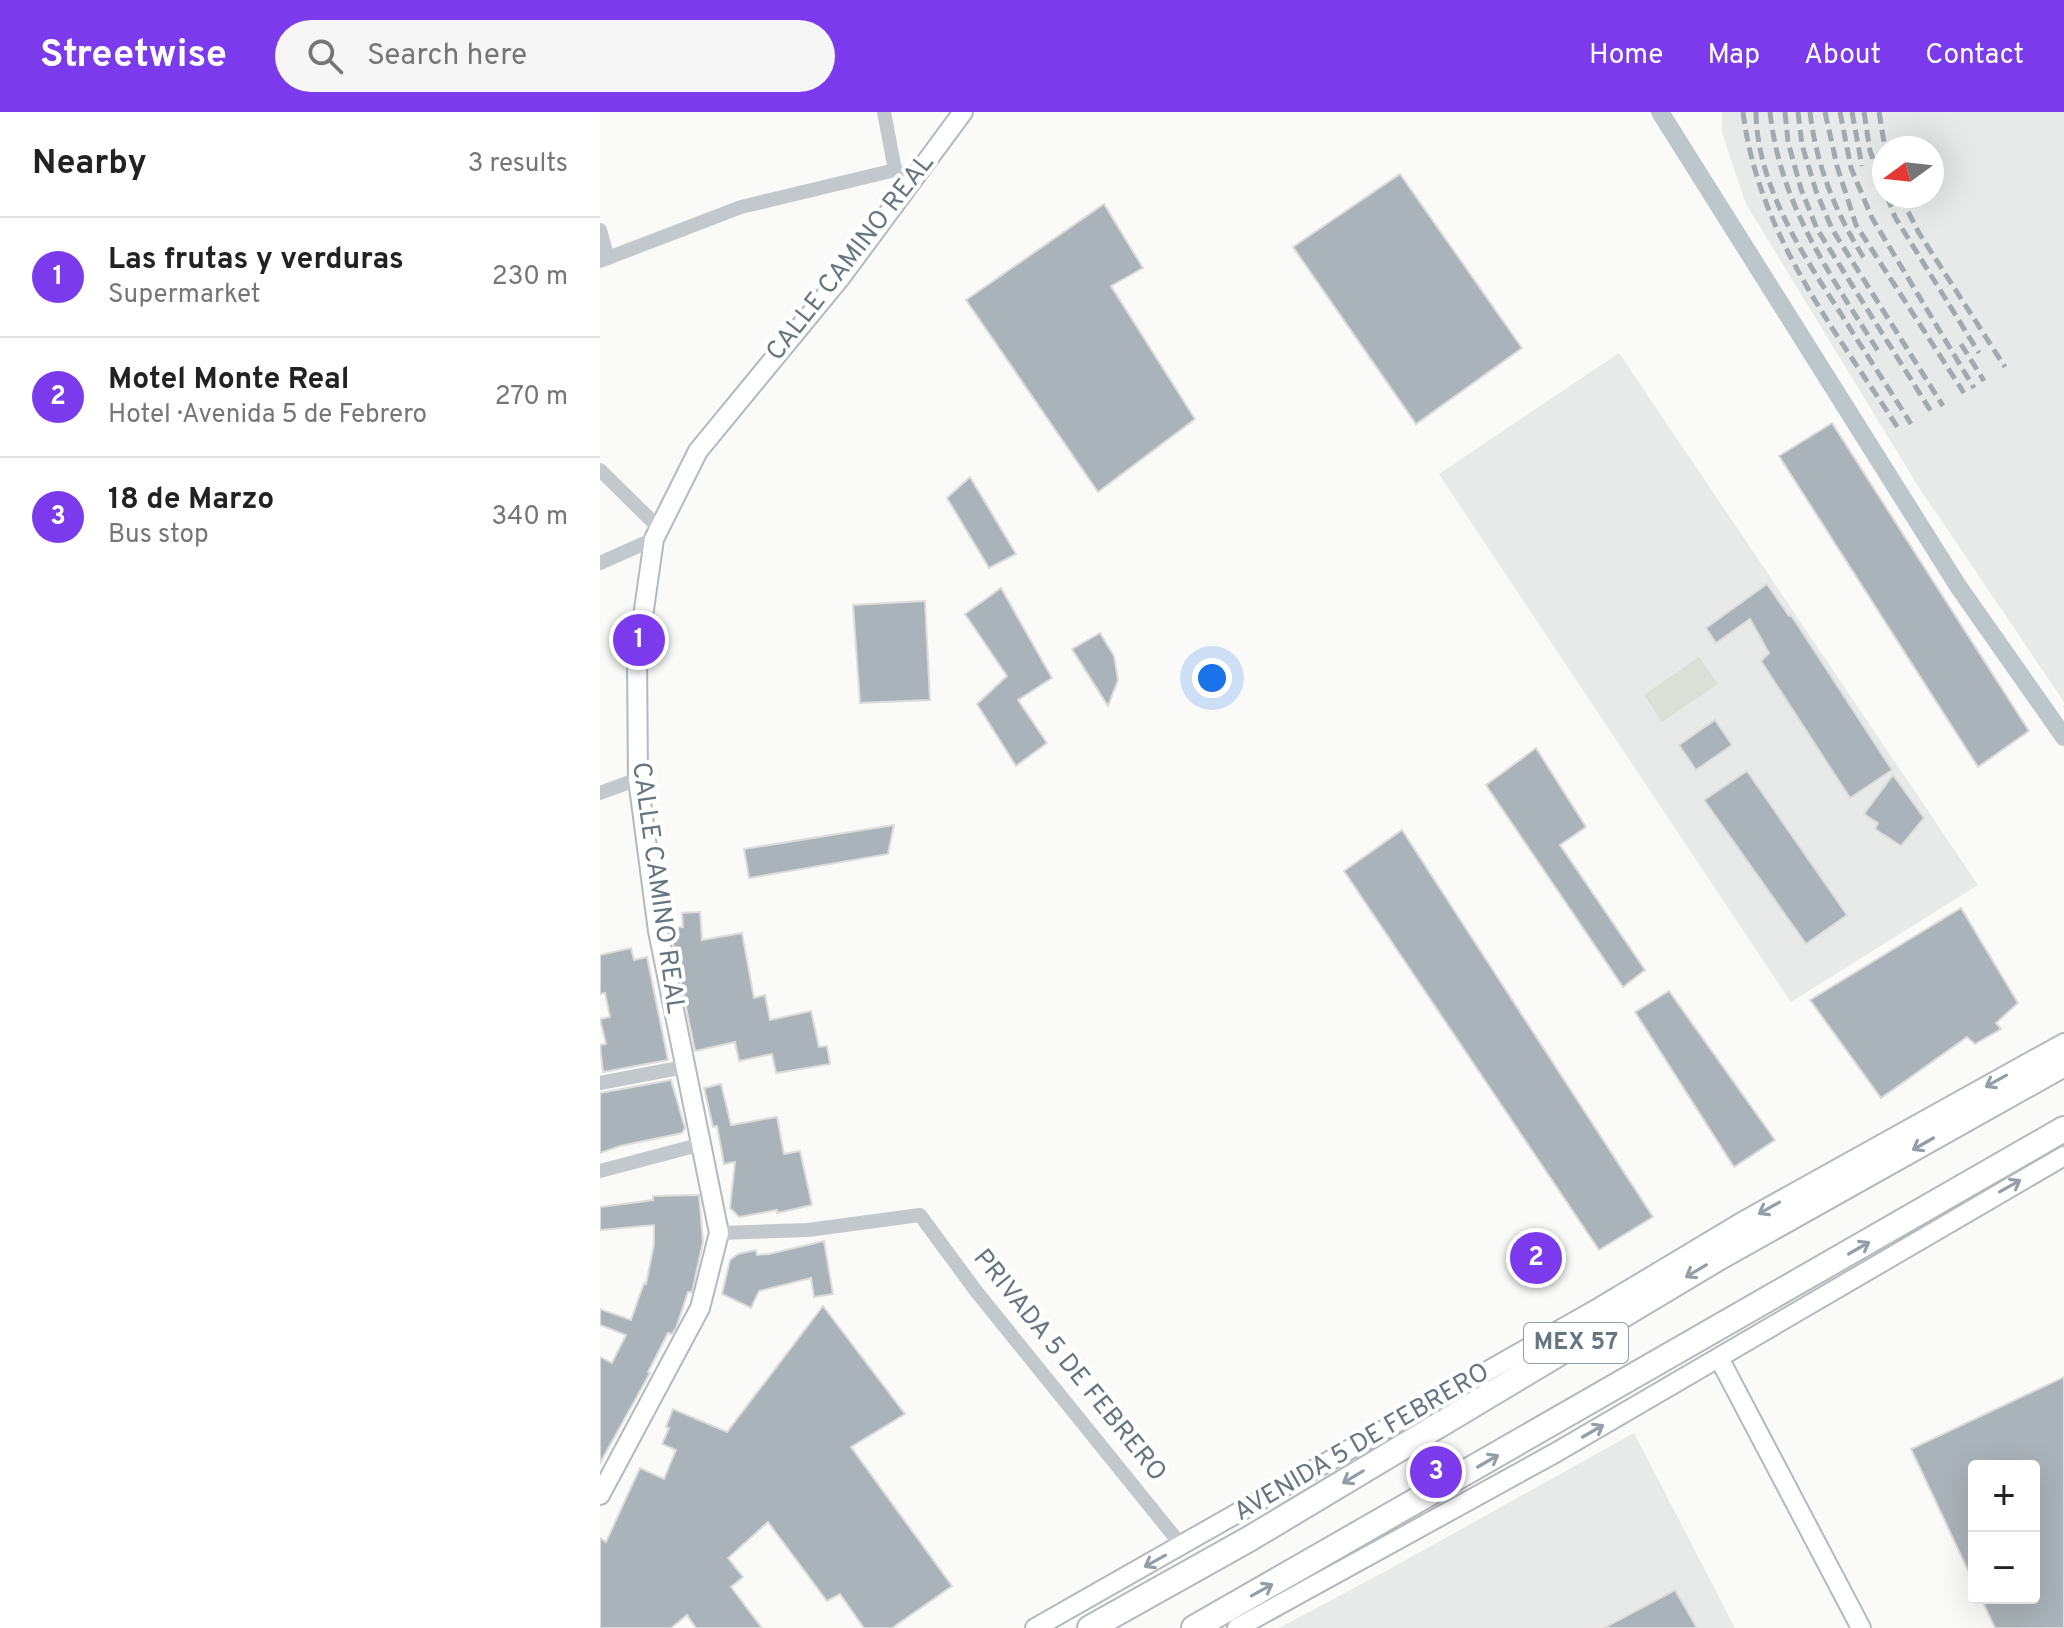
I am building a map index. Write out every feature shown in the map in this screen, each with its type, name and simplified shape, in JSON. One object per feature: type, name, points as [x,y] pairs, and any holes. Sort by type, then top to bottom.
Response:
[{"type":"highway","name":"AVENIDA 5 DE FEBRERO","points":[[1090,1628],[1249,1539],[1718,1258],[2064,1064]]},
{"type":"highway","name":"MEX 57","points":[[1194,1628],[2064,1129]]},
{"type":"main road","name":"CALLE CAMINO REAL","points":[[600,1495],[700,1308],[719,1233],[658,931],[638,779],[637,659],[656,533],[698,451],[841,277],[963,112]]},
{"type":"main road","name":"AVENIDA 5 DE FEBRERO","points":[[1035,1628],[1600,1307],[1747,1219],[2064,1043]]},
{"type":"main road","points":[[1237,1628],[1555,1453],[2064,1156]]},
{"type":"main road","points":[[1719,1358],[1861,1628]]},
{"type":"street","points":[[884,112],[895,170]]},
{"type":"street","points":[[600,230],[604,259],[741,207],[895,170],[915,179]]},
{"type":"street","points":[[600,470],[656,533],[600,563]]},
{"type":"street","points":[[600,793],[638,779]]},
{"type":"street","points":[[600,1083],[684,1067]]},
{"type":"street","points":[[600,1171],[702,1144]]},
{"type":"street","name":"PRIVADA 5 DE FEBRERO","points":[[719,1233],[808,1230],[920,1215],[976,1291],[1182,1546]]},
{"type":"shaded area","points":[[1722,112],[2064,112],[2064,702],[1918,486],[1746,204],[1722,133]]},
{"type":"shaded area","points":[[1619,353],[1978,885],[1791,1002],[1439,474]]},
{"type":"shaded area","points":[[1699,657],[1718,684],[1662,722],[1644,695]]},
{"type":"shaded area","points":[[1634,1433],[1735,1628],[1279,1628],[1386,1571]]},
{"type":"building","points":[[1400,174],[1522,348],[1416,424],[1293,247]]},
{"type":"building","points":[[1104,204],[1143,268],[1111,286],[1195,419],[1098,492],[966,300]]},
{"type":"building","points":[[1832,423],[2029,731],[1978,767],[1779,456]]},
{"type":"building","points":[[970,477],[1016,554],[989,568],[947,498]]},
{"type":"building","points":[[1767,584],[1791,615],[1892,770],[1850,798],[1761,661],[1769,653],[1750,619],[1716,643],[1706,628]]},
{"type":"building","points":[[1001,588],[1052,678],[1018,700],[1047,743],[1016,766],[977,704],[1007,676],[965,614]]},
{"type":"building","points":[[925,601],[930,700],[860,703],[853,605]]},
{"type":"building","points":[[1100,633],[1114,656],[1118,680],[1108,706],[1072,649]]},
{"type":"building","points":[[1715,720],[1732,745],[1696,770],[1679,745]]},
{"type":"building","points":[[1536,748],[1586,827],[1560,845],[1645,970],[1623,987],[1486,785]]},
{"type":"building","points":[[1747,771],[1847,915],[1806,944],[1704,800]]},
{"type":"building","points":[[1893,775],[1924,818],[1901,846],[1875,829],[1878,823],[1864,814]]},
{"type":"building","points":[[894,825],[888,854],[749,878],[744,849]]},
{"type":"building","points":[[1402,830],[1653,1217],[1599,1250],[1344,871]]},
{"type":"building","points":[[1961,908],[2018,1003],[1996,1023],[2001,1029],[1975,1044],[1967,1037],[1881,1098],[1810,1000]]},
{"type":"building","points":[[700,912],[702,940],[742,933],[754,998],[765,995],[770,1020],[811,1011],[819,1047],[827,1046],[830,1064],[776,1073],[772,1054],[739,1061],[735,1042],[695,1051],[670,928],[683,927],[682,913]]},
{"type":"building","points":[[631,948],[634,960],[647,957],[668,1060],[603,1072],[600,1045],[606,1044],[600,1019],[610,1017],[605,993],[600,994],[600,955]]},
{"type":"building","points":[[1669,991],[1775,1140],[1734,1167],[1635,1012]]},
{"type":"building","points":[[671,1080],[685,1128],[682,1133],[600,1153],[600,1093]]},
{"type":"building","points":[[721,1084],[731,1125],[777,1117],[784,1154],[800,1151],[812,1205],[739,1217],[730,1208],[735,1162],[724,1164],[717,1126],[713,1127],[704,1088]]},
{"type":"building","points":[[699,1195],[703,1242],[692,1292],[688,1292],[676,1328],[672,1334],[668,1333],[650,1373],[600,1463],[600,1357],[612,1363],[626,1335],[600,1325],[600,1309],[631,1320],[646,1284],[654,1244],[654,1225],[600,1230],[600,1207],[653,1200],[653,1196]]},
{"type":"building","points":[[824,1241],[833,1294],[814,1297],[811,1278],[759,1291],[751,1308],[722,1294],[730,1260],[738,1254],[756,1250],[757,1255],[769,1254]]},
{"type":"building","points":[[823,1306],[905,1414],[851,1447],[952,1586],[892,1628],[864,1628],[840,1594],[827,1601],[768,1522],[728,1558],[743,1577],[731,1587],[762,1628],[696,1628],[687,1615],[671,1628],[600,1628],[600,1538],[606,1542],[640,1468],[664,1479],[676,1450],[662,1444],[673,1409],[727,1432]]},
{"type":"building","points":[[2064,1377],[2064,1628],[1995,1628],[1984,1604],[2040,1604],[2040,1460],[1968,1460],[1968,1570],[1911,1449]]},
{"type":"building","points":[[1675,1590],[1697,1628],[1604,1628]]},
{"type":"waterway","points":[[1660,112],[1958,586],[2064,737]]},
{"type":"railway","points":[[1743,112],[1751,157],[1782,240],[1826,318],[1900,431]]},
{"type":"railway","points":[[1756,112],[1764,166],[1785,219],[1812,268],[1911,424]]},
{"type":"railway","points":[[1770,112],[1784,178],[1796,208],[1825,266],[1878,351]]},
{"type":"railway","points":[[1785,112],[1788,142],[1801,189],[1817,229],[1932,413]]},
{"type":"railway","points":[[1798,112],[1802,145],[1832,229],[1943,406]]},
{"type":"railway","points":[[1810,112],[1817,151],[1829,188],[1864,258]]},
{"type":"railway","points":[[1825,112],[1837,166],[1856,225],[1964,393]]},
{"type":"railway","points":[[1840,112],[1851,168],[1872,218],[1974,388]]},
{"type":"railway","points":[[1852,112],[1862,166]]},
{"type":"railway","points":[[1864,112],[1872,156]]},
{"type":"railway","points":[[1879,112],[1883,136]]},
{"type":"railway","points":[[1892,208],[1979,353]]},
{"type":"railway","points":[[1906,208],[2005,367]]},
{"type":"railway","points":[[1961,344],[1984,381]]},
{"type":"place","name":"Las frutas y verduras","points":[[639,640]]},
{"type":"place","name":"Motel Monte Real","points":[[1536,1258]]},
{"type":"place","name":"18 de Marzo","points":[[1436,1472]]}]
